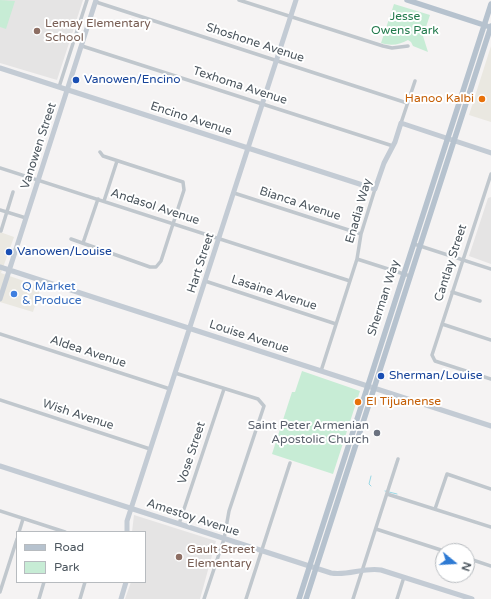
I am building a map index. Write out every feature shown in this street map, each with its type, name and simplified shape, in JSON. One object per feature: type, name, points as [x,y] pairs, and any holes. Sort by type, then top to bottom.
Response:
[{"type":"main road","points":[[407,0],[491,27]]},
{"type":"main road","name":"Sherman Way","points":[[299,599],[491,4]]},
{"type":"main road","name":"Sherman Way","points":[[306,599],[491,27]]},
{"type":"street","name":"Vanowen Street","points":[[59,87],[87,0]]},
{"type":"street","points":[[239,0],[387,47],[408,46]]},
{"type":"street","name":"Hart Street","points":[[127,531],[127,523],[150,449],[296,0]]},
{"type":"street","name":"Vanowen Street","points":[[0,298],[96,1]]},
{"type":"street","name":"Shoshone Avenue","points":[[96,1],[408,103]]},
{"type":"street","name":"Texhoma Avenue","points":[[82,46],[393,146]]},
{"type":"street","name":"Encino Avenue","points":[[0,68],[375,189]]},
{"type":"street","name":"Enadia Way","points":[[321,371],[357,259],[361,234],[375,189],[384,163],[393,146],[415,81]]},
{"type":"street","points":[[401,123],[491,153]]},
{"type":"street","points":[[71,239],[156,268],[162,261],[184,184],[180,180],[103,156],[100,152]]},
{"type":"street","points":[[104,201],[117,161]]},
{"type":"street","name":"Andasol Avenue","points":[[0,168],[350,281]]},
{"type":"street","name":"Cantlay Street","points":[[491,174],[433,353],[433,359],[491,379]]},
{"type":"street","points":[[485,191],[491,192]]},
{"type":"street","points":[[1,231],[13,192]]},
{"type":"street","name":"Bianca Avenue","points":[[234,193],[361,234]]},
{"type":"street","points":[[83,243],[98,199]]},
{"type":"street","points":[[0,210],[26,218]]},
{"type":"street","points":[[414,244],[491,269]]},
{"type":"street","points":[[357,259],[410,276]]},
{"type":"street","name":"Louise Avenue","points":[[0,267],[491,426]]},
{"type":"street","name":"Lasaine Avenue","points":[[205,281],[336,324]]},
{"type":"street","points":[[452,292],[480,301]]},
{"type":"street","points":[[442,324],[491,340]]},
{"type":"street","name":"Aldea Avenue","points":[[0,334],[170,389]]},
{"type":"street","points":[[175,373],[258,399],[263,403],[262,412],[229,511],[224,539],[204,599]]},
{"type":"street","name":"Vose Street","points":[[179,524],[224,389]]},
{"type":"street","name":"Wish Avenue","points":[[0,400],[150,449]]},
{"type":"street","points":[[353,599],[398,459]]},
{"type":"street","points":[[246,599],[290,463]]},
{"type":"street","name":"Amestoy Avenue","points":[[0,466],[316,568],[338,574],[362,570],[381,570],[472,599]]},
{"type":"street","points":[[435,509],[447,474],[491,489]]},
{"type":"street","points":[[387,494],[491,527]]},
{"type":"street","points":[[0,511],[59,531]]},
{"type":"street","points":[[19,531],[23,519]]},
{"type":"street","points":[[376,529],[435,548]]},
{"type":"street","points":[[0,592],[16,542]]},
{"type":"street","points":[[475,561],[491,566]]},
{"type":"street","points":[[397,599],[404,577]]},
{"type":"street","points":[[39,599],[44,583]]},
{"type":"street","points":[[80,599],[85,583]]},
{"type":"street","points":[[121,599],[126,583]]},
{"type":"shaded area","name":"Lemay Elementary School","points":[[0,0],[83,0],[57,80],[0,63]]},
{"type":"shaded area","points":[[491,46],[491,122],[469,115]]},
{"type":"shaded area","points":[[491,197],[491,264],[469,256],[488,198]]},
{"type":"shaded area","points":[[0,232],[14,237],[1,273],[41,287],[33,312],[0,302]]},
{"type":"shaded area","name":"Gault Street Elementary","points":[[134,515],[216,541],[200,599],[125,599],[131,583],[146,583],[146,531],[132,531]]},
{"type":"green space","points":[[0,0],[15,1],[6,29],[0,27]]},
{"type":"green space","name":"Jesse Owens Park","points":[[394,4],[430,15],[423,36],[428,52],[413,46],[408,40],[395,44],[381,43]]},
{"type":"green space","points":[[302,371],[360,391],[333,474],[272,454],[292,392],[295,392]]},
{"type":"waterway","points":[[371,476],[369,484],[371,486]]},
{"type":"waterway","points":[[385,491],[397,494]]},
{"type":"place","name":"Lemay Elementary School","points":[[37,31]]},
{"type":"place","name":"Vanowen/Encino","points":[[76,80]]},
{"type":"place","name":"Hanoo Kalbi","points":[[482,99]]},
{"type":"place","name":"Vanowen/Louise","points":[[9,252]]},
{"type":"place","name":"Q Market & Produce","points":[[14,294]]},
{"type":"place","name":"Sherman/Louise","points":[[381,376]]},
{"type":"place","name":"El Tijuanense","points":[[358,402]]},
{"type":"place","name":"Saint Peter Armenian Apostolic Church","points":[[377,433]]},
{"type":"place","name":"Gault Street Elementary","points":[[179,557]]}]
